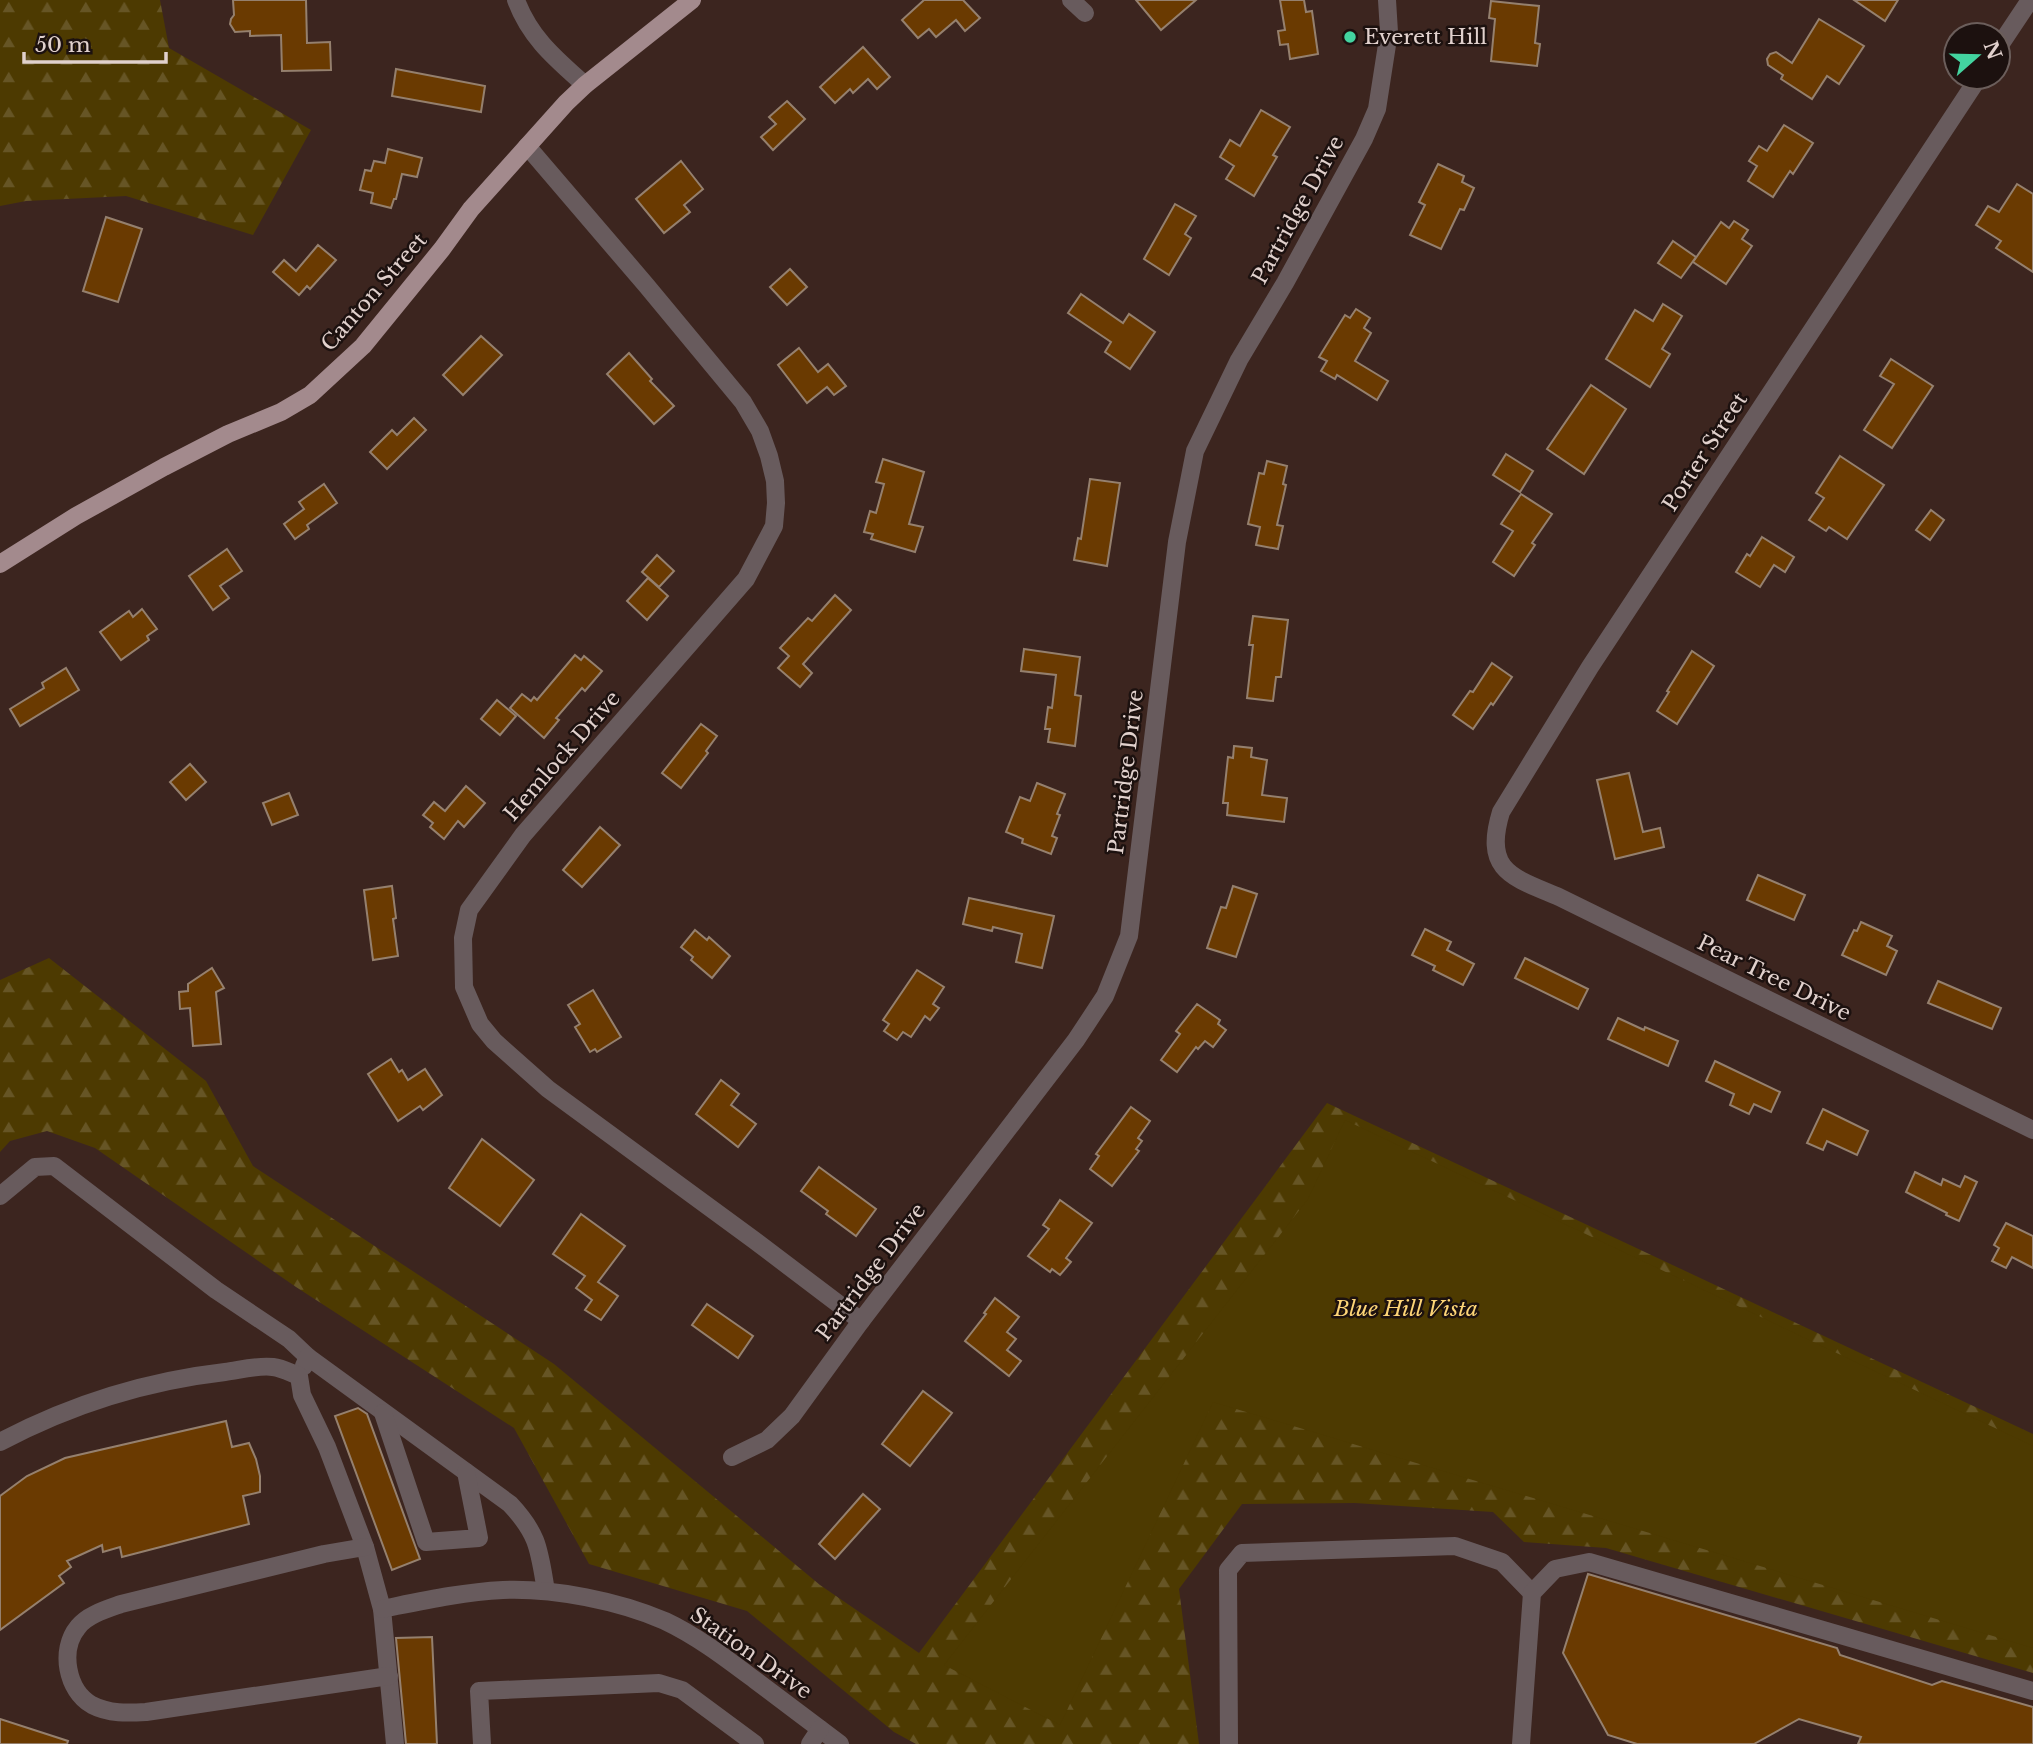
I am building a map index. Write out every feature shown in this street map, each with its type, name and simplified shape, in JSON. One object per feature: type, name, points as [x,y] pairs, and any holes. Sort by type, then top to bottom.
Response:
[{"type":"main road","name":"Canton Street","points":[[0,564],[76,516],[164,467],[228,434],[281,412],[310,395],[363,346],[471,209],[566,103],[692,0]]},
{"type":"street","points":[[516,0],[523,20],[547,51],[585,85]]},
{"type":"street","points":[[1071,0],[1085,13]]},
{"type":"street","name":"Partridge Drive","points":[[732,1457],[767,1440],[792,1416],[861,1321],[1076,1040],[1105,996],[1129,936],[1178,542],[1195,451],[1239,360],[1292,271],[1364,139],[1377,109],[1389,32],[1387,0]]},
{"type":"street","points":[[2012,27],[2030,0]]},
{"type":"street","name":"Porter Street","points":[[1499,861],[1495,832],[1502,812],[1590,667],[1970,91]]},
{"type":"street","name":"Hemlock Drive","points":[[527,146],[743,402],[760,431],[769,457],[775,481],[776,503],[774,526],[746,579],[523,835],[469,910],[463,938],[464,987],[481,1024],[494,1041],[548,1089],[861,1321]]},
{"type":"street","name":"Pear Tree Drive","points":[[1499,861],[1510,874],[1523,882],[1559,897],[2033,1130]]},
{"type":"street","points":[[0,1196],[35,1167],[54,1166],[216,1290],[289,1339],[308,1357],[383,1413],[510,1504],[528,1522],[538,1545],[547,1591]]},
{"type":"street","points":[[308,1357],[299,1376],[302,1395],[327,1447],[365,1547],[382,1609],[395,1744]]},
{"type":"street","points":[[0,1442],[34,1424],[95,1401],[160,1382],[272,1367],[299,1376]]},
{"type":"street","points":[[383,1413],[426,1542],[478,1538],[466,1472]]},
{"type":"street","points":[[1229,1744],[1227,1570],[1242,1553],[1455,1546],[1502,1562],[1532,1593]]},
{"type":"street","points":[[365,1547],[324,1553],[121,1604],[103,1611],[78,1626],[68,1647],[68,1667],[75,1687],[92,1705],[121,1714],[389,1676]]},
{"type":"street","points":[[1521,1744],[1532,1593],[1555,1569],[1589,1562],[2033,1691]]},
{"type":"street","name":"Station Drive","points":[[382,1609],[468,1593],[505,1590],[547,1591],[622,1607],[665,1622],[717,1651],[840,1744]]},
{"type":"street","points":[[482,1744],[479,1691],[659,1683],[682,1690],[755,1744]]},
{"type":"street","points":[[810,1744],[820,1729]]},
{"type":"green space","points":[[0,0],[160,0],[169,48],[311,130],[253,235],[126,196],[26,201],[0,206]]},
{"type":"green space","points":[[49,958],[206,1081],[253,1166],[554,1364],[820,1585],[919,1653],[1327,1103],[2033,1434],[2033,1673],[1606,1548],[1524,1542],[1493,1512],[1355,1503],[1242,1504],[1179,1589],[1199,1744],[916,1744],[894,1732],[747,1611],[589,1564],[514,1428],[296,1287],[95,1148],[47,1131],[10,1141],[0,1152],[0,980]]},
{"type":"green space","name":"Blue Hill Vista","points":[[1345,1120],[2033,1446],[2033,1648],[1213,1402],[1060,1725],[944,1665],[1308,1199]]},
{"type":"building","points":[[233,0],[306,0],[307,43],[330,42],[331,70],[282,71],[281,35],[250,36],[250,31],[235,32],[230,24],[234,15]]},
{"type":"building","points":[[924,0],[963,0],[980,18],[965,31],[956,20],[936,37],[929,29],[918,38],[902,20]]},
{"type":"building","points":[[1136,0],[1196,0],[1161,30]]},
{"type":"building","points":[[1280,0],[1304,0],[1306,12],[1312,11],[1318,54],[1290,59],[1288,44],[1280,45],[1278,31],[1285,30]]},
{"type":"building","points":[[1854,0],[1898,0],[1885,21]]},
{"type":"building","points":[[1491,1],[1539,6],[1535,43],[1540,44],[1537,66],[1491,61],[1495,19],[1489,18]]},
{"type":"building","points":[[1819,19],[1864,46],[1839,84],[1827,76],[1812,99],[1781,79],[1783,75],[1768,65],[1767,59],[1770,54],[1776,52],[1792,63]]},
{"type":"building","points":[[863,47],[890,77],[877,89],[868,79],[853,93],[850,89],[835,103],[820,87]]},
{"type":"building","points":[[396,69],[485,86],[481,112],[392,96]]},
{"type":"building","points":[[787,101],[805,119],[773,150],[761,137],[776,124],[769,117]]},
{"type":"building","points":[[1261,110],[1290,127],[1273,155],[1277,157],[1254,196],[1226,179],[1234,166],[1220,157],[1230,140],[1240,146]]},
{"type":"building","points":[[1784,125],[1813,143],[1793,174],[1790,171],[1773,197],[1748,181],[1757,166],[1749,161],[1759,146],[1767,151]]},
{"type":"building","points":[[388,149],[422,158],[417,177],[402,174],[391,208],[371,203],[373,193],[360,190],[365,170],[371,171],[374,161],[385,163]]},
{"type":"building","points":[[681,161],[703,189],[684,205],[690,212],[664,233],[636,199]]},
{"type":"building","points":[[1438,164],[1464,176],[1462,182],[1474,188],[1464,210],[1460,209],[1441,249],[1410,235],[1425,205],[1419,202]]},
{"type":"building","points":[[2017,184],[2033,194],[2033,272],[1996,248],[2001,241],[1976,225],[1988,206],[1999,212]]},
{"type":"building","points":[[1175,204],[1196,216],[1185,234],[1191,238],[1169,275],[1144,259]]},
{"type":"building","points":[[106,217],[142,229],[118,302],[83,291]]},
{"type":"building","points":[[1734,221],[1748,230],[1742,239],[1752,246],[1726,284],[1693,262],[1721,222],[1729,228]]},
{"type":"building","points":[[1673,241],[1696,257],[1681,278],[1658,263]]},
{"type":"building","points":[[318,245],[336,260],[310,289],[307,286],[299,295],[273,272],[284,260],[296,271]]},
{"type":"building","points":[[790,269],[807,287],[787,305],[770,287]]},
{"type":"building","points":[[1081,294],[1123,323],[1129,314],[1155,332],[1130,369],[1105,352],[1111,342],[1068,313]]},
{"type":"building","points":[[1663,304],[1682,316],[1662,349],[1670,354],[1650,387],[1606,359],[1635,310],[1653,321]]},
{"type":"building","points":[[1356,309],[1370,318],[1364,328],[1371,333],[1355,361],[1388,381],[1377,400],[1337,375],[1335,379],[1321,371],[1327,361],[1319,357],[1345,315],[1350,318]]},
{"type":"building","points":[[481,336],[502,355],[463,395],[443,375]]},
{"type":"building","points":[[799,348],[818,372],[828,364],[846,386],[834,395],[827,387],[807,403],[778,365]]},
{"type":"building","points":[[629,353],[652,379],[650,381],[674,406],[654,424],[607,374]]},
{"type":"building","points":[[1891,359],[1933,386],[1892,448],[1864,430],[1894,384],[1880,376]]},
{"type":"building","points":[[1591,385],[1626,409],[1584,474],[1547,449]]},
{"type":"building","points":[[414,418],[426,430],[387,469],[370,452],[392,430],[397,435]]},
{"type":"building","points":[[1506,454],[1533,471],[1520,492],[1493,475]]},
{"type":"building","points":[[1840,456],[1884,485],[1847,539],[1829,527],[1826,531],[1809,520],[1824,498],[1816,493]]},
{"type":"building","points":[[883,459],[924,472],[909,524],[923,527],[915,552],[871,539],[873,534],[864,532],[870,511],[876,513],[884,484],[876,482]]},
{"type":"building","points":[[1267,461],[1287,466],[1283,484],[1286,485],[1277,525],[1283,526],[1278,549],[1256,545],[1260,527],[1248,524],[1259,473],[1264,474]]},
{"type":"building","points":[[1090,479],[1120,483],[1107,566],[1074,560],[1078,538],[1081,539]]},
{"type":"building","points":[[324,484],[337,503],[307,525],[309,529],[295,539],[284,524],[304,509],[299,502]]},
{"type":"building","points":[[1521,494],[1552,514],[1514,576],[1493,562],[1513,531],[1501,524]]},
{"type":"building","points":[[1931,510],[1944,520],[1930,540],[1916,530]]},
{"type":"building","points":[[1762,537],[1794,557],[1785,572],[1774,565],[1760,587],[1736,572]]},
{"type":"building","points":[[227,549],[242,571],[220,586],[229,598],[213,610],[189,576]]},
{"type":"building","points":[[657,555],[674,571],[659,587],[642,572]]},
{"type":"building","points":[[648,578],[668,596],[647,620],[627,601]]},
{"type":"building","points":[[835,595],[851,610],[803,664],[812,673],[800,687],[778,668],[789,656],[780,648],[808,618],[812,621]]},
{"type":"building","points":[[142,609],[157,629],[147,636],[149,640],[121,660],[100,632],[129,611],[133,617]]},
{"type":"building","points":[[1253,616],[1288,620],[1281,677],[1276,677],[1273,701],[1247,698],[1253,645],[1249,645]]},
{"type":"building","points":[[1024,649],[1080,657],[1075,695],[1081,696],[1075,746],[1048,742],[1050,729],[1045,729],[1048,707],[1052,708],[1056,675],[1021,671]]},
{"type":"building","points":[[1692,651],[1714,666],[1677,724],[1657,711]]},
{"type":"building","points":[[575,655],[581,660],[584,656],[602,671],[585,691],[582,688],[556,718],[559,720],[544,738],[510,708],[522,694],[531,701],[534,697],[537,700]]},
{"type":"building","points":[[1492,663],[1512,677],[1473,729],[1453,715],[1470,691],[1473,692]]},
{"type":"building","points":[[66,668],[79,690],[20,726],[10,709],[44,688],[42,683]]},
{"type":"building","points":[[497,700],[516,716],[500,735],[481,719]]},
{"type":"building","points":[[701,724],[717,736],[706,751],[708,753],[681,788],[662,773]]},
{"type":"building","points":[[1234,746],[1252,748],[1251,757],[1267,760],[1262,795],[1287,798],[1284,822],[1227,815],[1228,803],[1223,803],[1228,757],[1233,758]]},
{"type":"building","points":[[190,764],[206,782],[186,800],[170,782]]},
{"type":"building","points":[[1629,773],[1643,832],[1660,828],[1664,847],[1615,859],[1597,780]]},
{"type":"building","points":[[1037,783],[1065,794],[1057,814],[1060,815],[1052,836],[1057,838],[1051,854],[1022,843],[1023,839],[1006,832],[1020,797],[1030,801]]},
{"type":"building","points":[[466,786],[485,803],[464,827],[458,821],[444,839],[430,827],[433,823],[423,815],[434,802],[445,811]]},
{"type":"building","points":[[289,793],[298,815],[272,825],[263,803]]},
{"type":"building","points":[[600,827],[620,845],[582,887],[563,870]]},
{"type":"building","points":[[1758,875],[1805,895],[1794,920],[1747,900]]},
{"type":"building","points":[[392,886],[398,956],[373,960],[364,890]]},
{"type":"building","points":[[1233,886],[1257,894],[1236,957],[1207,948],[1221,907],[1226,908]]},
{"type":"building","points":[[969,898],[1054,916],[1042,968],[1016,962],[1022,934],[963,924]]},
{"type":"building","points":[[1861,922],[1892,936],[1887,946],[1897,951],[1886,975],[1842,955]]},
{"type":"building","points":[[1425,929],[1451,942],[1447,950],[1474,964],[1463,985],[1433,970],[1435,966],[1412,955]]},
{"type":"building","points":[[695,930],[707,940],[709,937],[730,956],[712,978],[691,960],[693,957],[681,947]]},
{"type":"building","points":[[1525,958],[1588,989],[1578,1009],[1515,978]]},
{"type":"building","points":[[212,968],[224,988],[216,992],[221,1044],[193,1046],[190,1008],[180,1009],[179,992],[188,991],[188,984]]},
{"type":"building","points":[[917,970],[944,987],[933,1004],[939,1008],[930,1020],[925,1016],[911,1037],[903,1032],[897,1040],[884,1031],[889,1024],[883,1020]]},
{"type":"building","points":[[1938,981],[2001,1008],[1992,1029],[1928,1003]]},
{"type":"building","points":[[593,990],[621,1037],[597,1052],[595,1049],[590,1052],[575,1027],[580,1024],[568,1005]]},
{"type":"building","points":[[1197,1004],[1220,1020],[1218,1024],[1226,1030],[1213,1047],[1205,1041],[1198,1049],[1196,1047],[1177,1072],[1161,1060],[1180,1034],[1176,1031]]},
{"type":"building","points":[[1618,1018],[1678,1041],[1668,1066],[1608,1039]]},
{"type":"building","points":[[391,1059],[408,1080],[425,1069],[442,1095],[423,1110],[420,1106],[398,1121],[368,1074]]},
{"type":"building","points":[[1715,1061],[1780,1092],[1771,1112],[1754,1104],[1749,1114],[1730,1105],[1734,1094],[1706,1081]]},
{"type":"building","points":[[721,1080],[739,1094],[731,1105],[756,1124],[738,1147],[696,1114]]},
{"type":"building","points":[[1131,1107],[1150,1121],[1138,1138],[1142,1141],[1136,1149],[1139,1151],[1112,1186],[1090,1169],[1099,1156],[1096,1154]]},
{"type":"building","points":[[1823,1109],[1868,1131],[1857,1155],[1827,1141],[1823,1150],[1807,1143]]},
{"type":"building","points":[[482,1139],[534,1180],[500,1226],[449,1188]]},
{"type":"building","points":[[819,1167],[876,1209],[856,1236],[801,1191]]},
{"type":"building","points":[[1915,1172],[1941,1185],[1943,1179],[1960,1187],[1965,1176],[1977,1182],[1959,1221],[1906,1192]]},
{"type":"building","points":[[1060,1200],[1092,1223],[1066,1258],[1071,1262],[1060,1275],[1052,1269],[1050,1272],[1028,1256],[1049,1229],[1043,1225]]},
{"type":"building","points":[[581,1214],[625,1246],[598,1282],[618,1296],[601,1320],[585,1310],[592,1300],[576,1288],[585,1276],[553,1254]]},
{"type":"building","points":[[2006,1223],[2033,1236],[2033,1268],[2012,1257],[2006,1268],[1992,1261],[1999,1248],[1994,1245]]},
{"type":"building","points":[[995,1298],[1019,1317],[1007,1332],[1016,1339],[1007,1350],[1021,1361],[1009,1376],[965,1341]]},
{"type":"building","points":[[707,1304],[753,1336],[738,1358],[692,1325]]},
{"type":"building","points":[[923,1391],[952,1413],[910,1466],[882,1444]]},
{"type":"building","points":[[358,1408],[367,1414],[420,1559],[392,1570],[335,1416]]},
{"type":"building","points":[[226,1421],[232,1447],[249,1443],[260,1476],[260,1492],[243,1496],[249,1524],[122,1557],[120,1547],[103,1552],[102,1545],[67,1561],[71,1567],[59,1576],[64,1583],[0,1630],[0,1496],[27,1476],[65,1458]]},
{"type":"building","points":[[863,1494],[880,1509],[835,1559],[819,1544]]},
{"type":"building","points":[[1588,1574],[1837,1648],[1840,1655],[1932,1685],[1942,1681],[2033,1707],[2033,1744],[1858,1744],[1861,1737],[1799,1719],[1754,1744],[1637,1744],[1608,1735],[1563,1653]]},
{"type":"building","points":[[432,1637],[437,1744],[406,1744],[396,1638]]},
{"type":"building","points":[[0,1719],[68,1741],[67,1744],[0,1744]]},
{"type":"place","name":"Everett Hill","points":[[1350,37]]}]
